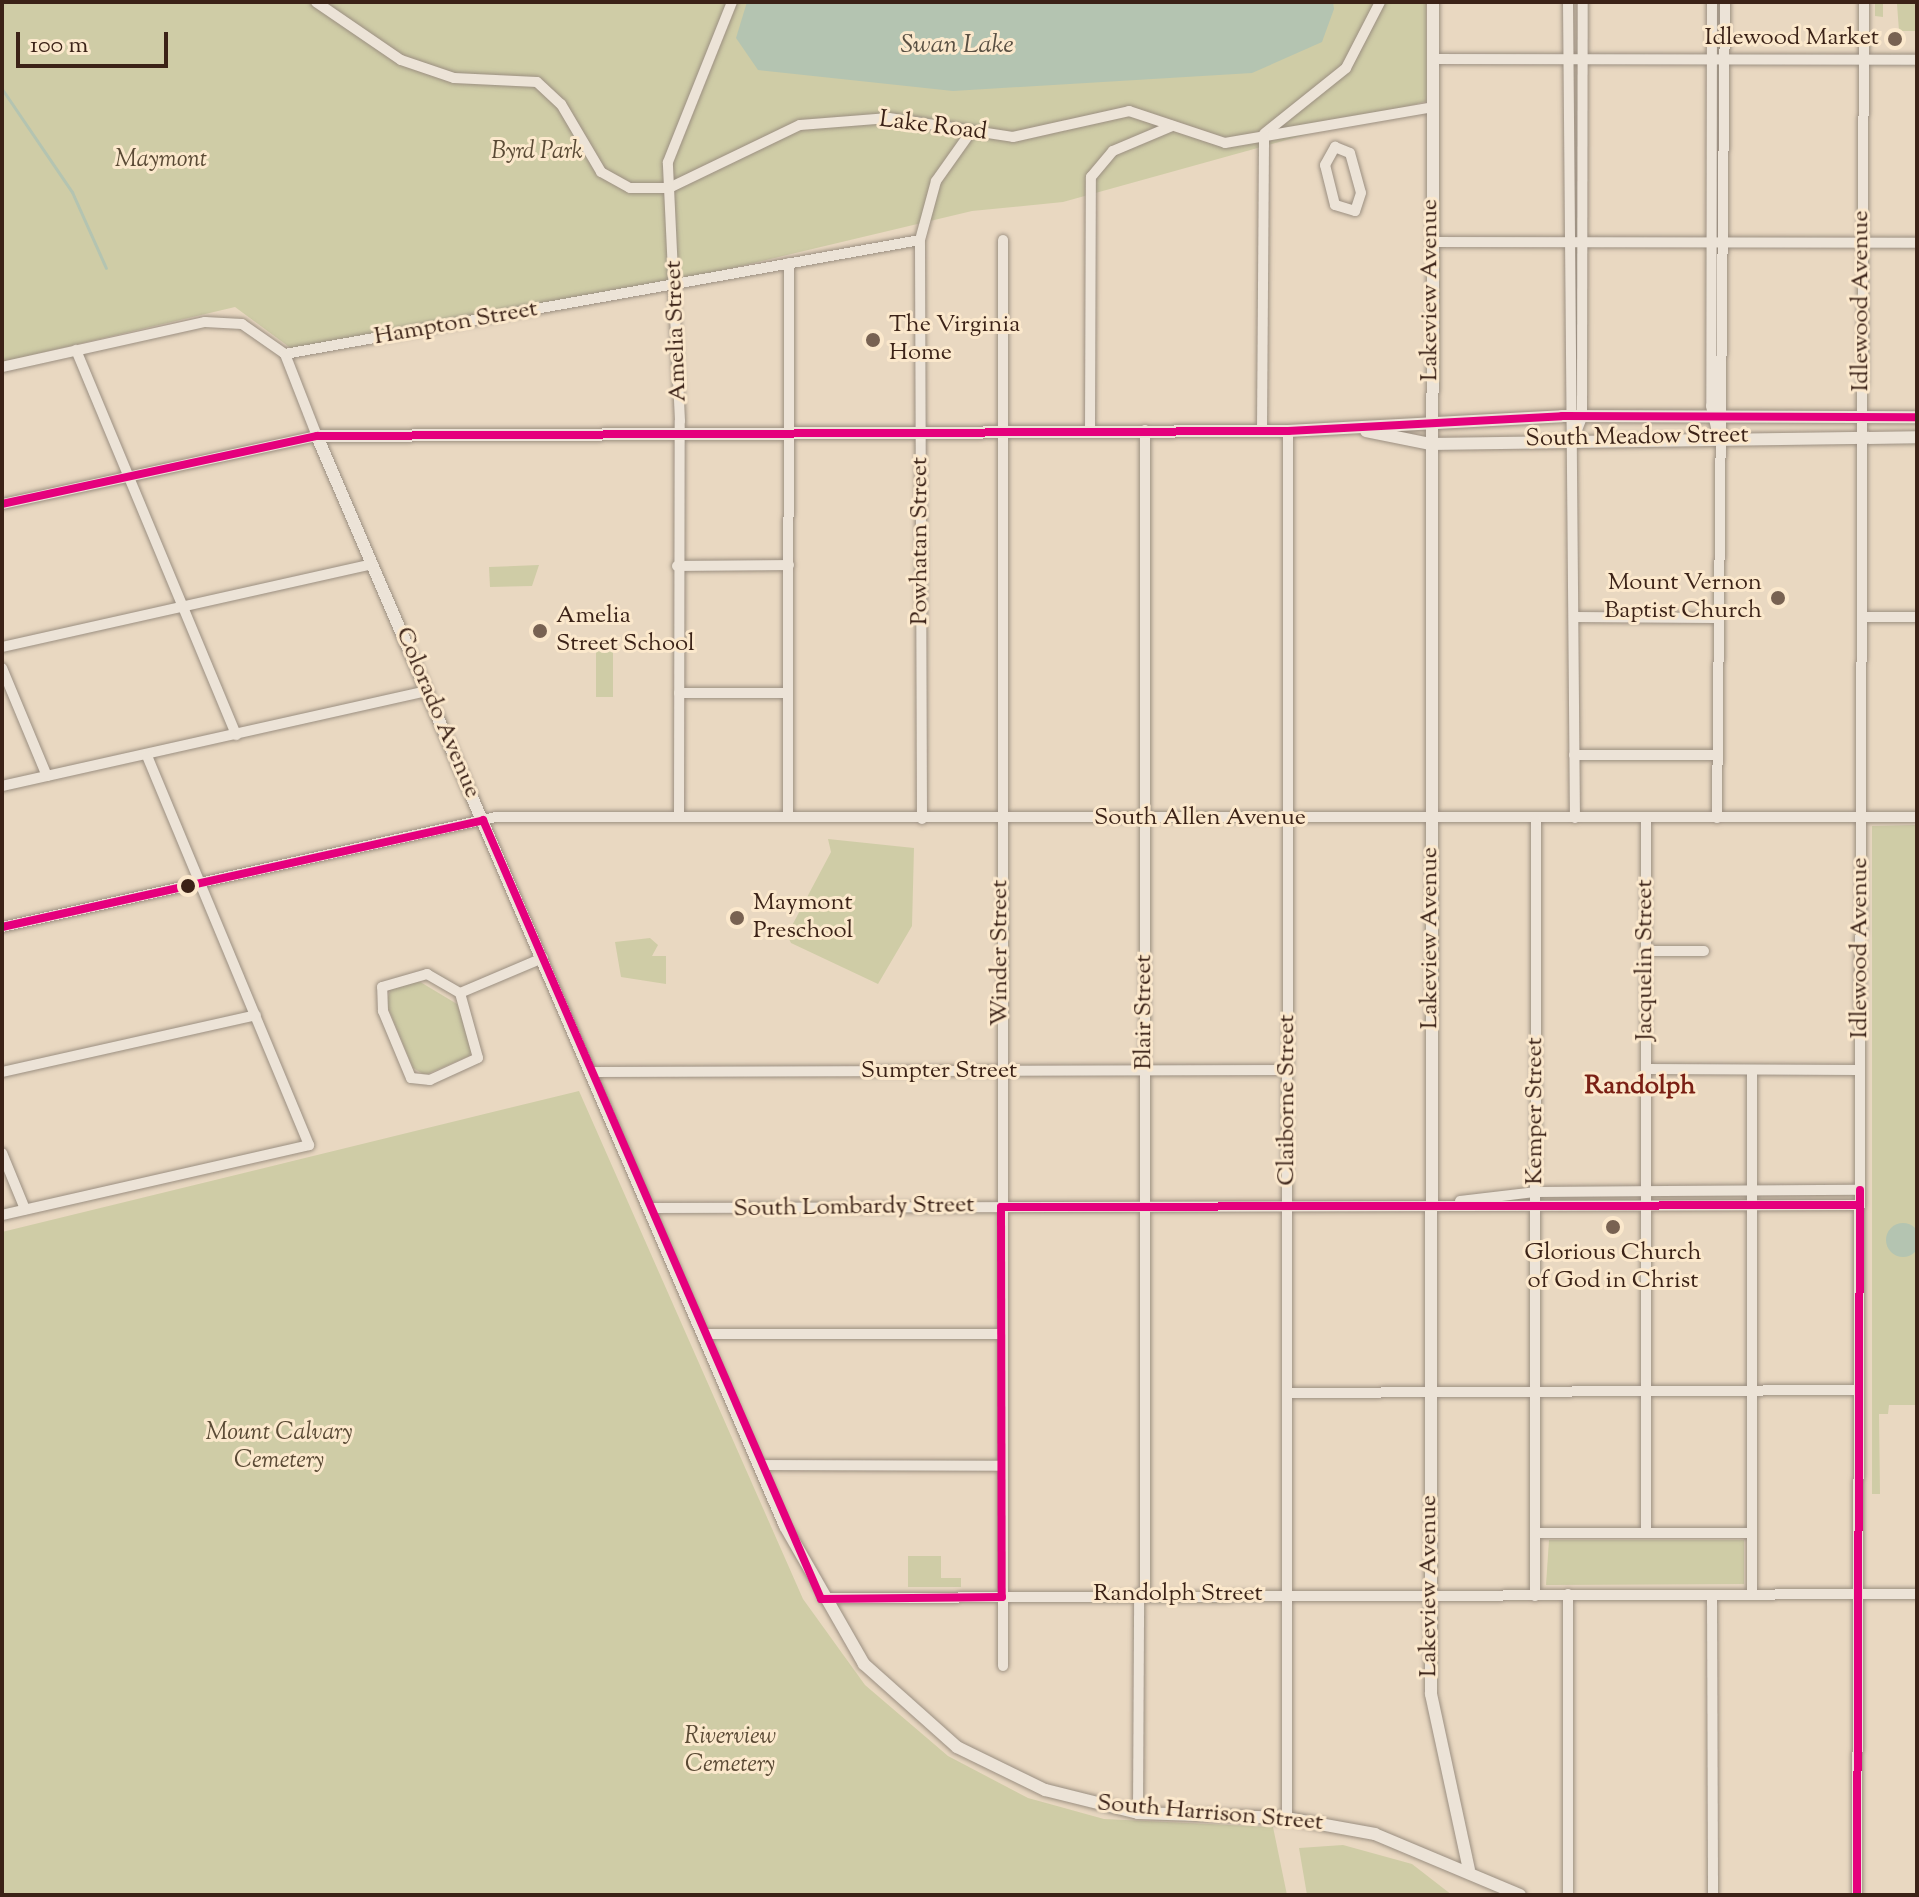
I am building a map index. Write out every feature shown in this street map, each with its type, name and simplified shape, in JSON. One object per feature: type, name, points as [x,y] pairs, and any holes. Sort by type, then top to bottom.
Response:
[{"type":"street","name":"Lake Road","points":[[316,2],[401,60],[454,78],[537,82],[561,104],[601,172],[630,188],[669,188],[800,125],[889,118],[970,133],[1013,137],[1113,111],[1145,113],[1215,142],[1264,134],[1332,129],[1433,107]]},
{"type":"street","name":"Amelia Street","points":[[679,816],[677,284],[668,162],[732,2]]},
{"type":"street","points":[[1262,430],[1264,134],[1346,68],[1380,2]]},
{"type":"street","name":"Lakeview Avenue","points":[[1433,2],[1430,819],[1437,1205],[1429,1392],[1431,1694],[1469,1870]]},
{"type":"street","points":[[1568,2],[1568,416],[1574,438],[1575,818]]},
{"type":"street","points":[[1574,438],[1582,417],[1583,2]]},
{"type":"street","points":[[1712,2],[1710,240],[1712,416],[1718,437],[1715,618],[1717,818]]},
{"type":"street","points":[[1718,437],[1726,417],[1725,2]]},
{"type":"street","name":"Idlewood Avenue","points":[[1857,1895],[1864,2]]},
{"type":"street","points":[[1433,59],[1917,60]]},
{"type":"street","points":[[1090,431],[1091,177],[1113,151],[1172,126]]},
{"type":"street","points":[[1332,129],[1335,147],[1325,165],[1335,205],[1355,211],[1362,202],[1353,162],[1335,147]]},
{"type":"street","name":"Powhatan Street","points":[[922,819],[920,240],[936,181],[970,133]]},
{"type":"street","name":"Hampton Street","points":[[285,354],[920,240]]},
{"type":"street","name":"Winder Street","points":[[1003,240],[999,431],[1003,1666]]},
{"type":"street","points":[[1432,242],[1725,240],[1862,245],[1917,243]]},
{"type":"street","points":[[788,816],[789,263]]},
{"type":"street","points":[[2,367],[226,322],[260,331],[285,354]]},
{"type":"street","points":[[76,350],[236,735]]},
{"type":"street","name":"Colorado Avenue","points":[[285,354],[317,436],[758,1465],[821,1599]]},
{"type":"street","name":"South Meadow Street","points":[[2,504],[317,436],[1288,431],[1430,428],[1568,416],[1917,417]]},
{"type":"street","name":"South Meadow Street","points":[[1359,429],[1430,444],[1574,438],[1917,437]]},
{"type":"street","name":"Blair Street","points":[[1138,1813],[1145,1207],[1145,430]]},
{"type":"street","name":"Claiborne Street","points":[[1287,1818],[1288,431]]},
{"type":"street","points":[[2,647],[372,564]]},
{"type":"street","points":[[677,566],[789,565]]},
{"type":"street","points":[[1574,617],[1715,618]]},
{"type":"street","points":[[1862,617],[1917,617]]},
{"type":"street","points":[[2,668],[47,776]]},
{"type":"street","points":[[2,786],[428,691]]},
{"type":"street","points":[[679,693],[788,693]]},
{"type":"street","points":[[2,1215],[309,1145],[147,755]]},
{"type":"street","points":[[1574,755],[1716,755]]},
{"type":"street","name":"South Allen Avenue","points":[[2,927],[483,820],[679,816],[922,819],[1917,817]]},
{"type":"street","name":"Jacquelin Street","points":[[1646,818],[1646,1533]]},
{"type":"street","name":"Kemper Street","points":[[1535,1596],[1536,819]]},
{"type":"street","points":[[1646,951],[1704,951]]},
{"type":"street","points":[[460,993],[543,958]]},
{"type":"street","points":[[427,974],[460,993],[479,1039],[478,1058],[430,1080],[411,1078],[383,1011],[382,987],[427,974]]},
{"type":"street","points":[[2,1072],[256,1015]]},
{"type":"street","points":[[1646,1069],[1860,1070]]},
{"type":"street","name":"Sumpter Street","points":[[591,1072],[1287,1070]]},
{"type":"street","points":[[1752,1070],[1752,1595]]},
{"type":"street","points":[[2,1153],[25,1209]]},
{"type":"street","name":"South Lombardy Street","points":[[1437,1205],[1536,1192],[1860,1190]]},
{"type":"street","name":"South Lombardy Street","points":[[649,1208],[1860,1205]]},
{"type":"street","points":[[703,1334],[1001,1334]]},
{"type":"street","points":[[1287,1393],[1859,1390]]},
{"type":"street","points":[[758,1465],[1000,1466]]},
{"type":"street","points":[[1536,1533],[1751,1533]]},
{"type":"street","name":"Randolph Street","points":[[821,1599],[1142,1594],[1917,1594]]},
{"type":"street","points":[[1568,1594],[1568,1895]]},
{"type":"street","points":[[1712,1596],[1713,1895]]},
{"type":"street","name":"South Harrison Street","points":[[821,1599],[884,1686],[957,1747],[1045,1790],[1138,1813],[1287,1818],[1375,1834],[1469,1870],[1520,1895]]},
{"type":"green space","name":"Byrd Park","points":[[2,2],[1426,2],[1427,101],[1063,202],[972,211],[678,281],[296,352],[235,307],[2,362]]},
{"type":"green space","points":[[1875,2],[1917,2],[1917,31],[1899,31],[1897,4],[1883,4],[1883,17],[1875,16]]},
{"type":"green space","points":[[539,565],[532,586],[490,587],[489,567]]},
{"type":"green space","points":[[596,646],[613,646],[613,697],[596,697]]},
{"type":"green space","points":[[1917,825],[1917,1405],[1889,1405],[1888,1414],[1879,1414],[1880,1494],[1872,1494],[1872,826]]},
{"type":"green space","points":[[828,839],[914,848],[912,926],[878,984],[791,943],[787,935],[831,852]]},
{"type":"green space","points":[[650,938],[658,945],[652,956],[666,956],[666,984],[621,977],[615,942]]},
{"type":"green space","points":[[417,980],[457,1004],[474,1045],[469,1056],[425,1075],[413,1068],[386,1003],[391,988]]},
{"type":"green space","name":"Mount Calvary Cemetery","points":[[579,1091],[803,1599],[865,1685],[948,1756],[1028,1798],[1104,1819],[1273,1827],[1287,1895],[2,1895],[2,1232]]},
{"type":"green space","points":[[1549,1540],[1744,1540],[1744,1584],[1546,1585]]},
{"type":"green space","points":[[908,1556],[941,1556],[941,1578],[961,1578],[961,1587],[908,1587]]},
{"type":"green space","points":[[1343,1845],[1412,1864],[1452,1895],[1307,1895],[1299,1848]]},
{"type":"water","name":"Swan Lake","points":[[747,2],[1333,2],[1334,9],[1322,42],[1252,73],[953,91],[758,70],[736,38]]},
{"type":"water","points":[[1903,1223],[1915,1228],[1920,1240],[1915,1252],[1903,1257],[1891,1252],[1886,1240],[1891,1228]]},
{"type":"waterway","points":[[2,89],[72,192],[106,268]]},
{"type":"transit line","points":[[2,504],[317,436],[1288,431],[1562,416],[1917,417]]},
{"type":"transit line","points":[[483,820],[821,1599]]},
{"type":"transit line","points":[[2,927],[483,820]]},
{"type":"transit line","points":[[1857,1895],[1860,1190]]},
{"type":"transit line","points":[[1001,1207],[1860,1205]]},
{"type":"transit line","points":[[1001,1207],[1002,1597]]},
{"type":"transit line","points":[[821,1599],[1002,1597]]},
{"type":"place","name":"Idlewood Market","points":[[1895,39]]},
{"type":"place","name":"The Virginia Home","points":[[873,340]]},
{"type":"place","name":"Mount Vernon Baptist Church","points":[[1778,598]]},
{"type":"place","name":"Amelia Street School","points":[[540,631]]},
{"type":"place","name":"Maymont Preschool","points":[[737,918]]},
{"type":"place","name":"Glorious Church of God in Christ","points":[[1613,1227]]},
{"type":"district","name":"Randolph","points":[[1640,1087]]},
{"type":"park label","name":"Maymont","points":[[161,161]]},
{"type":"park label","name":"Riverview Cemetery","points":[[730,1752]]}]
